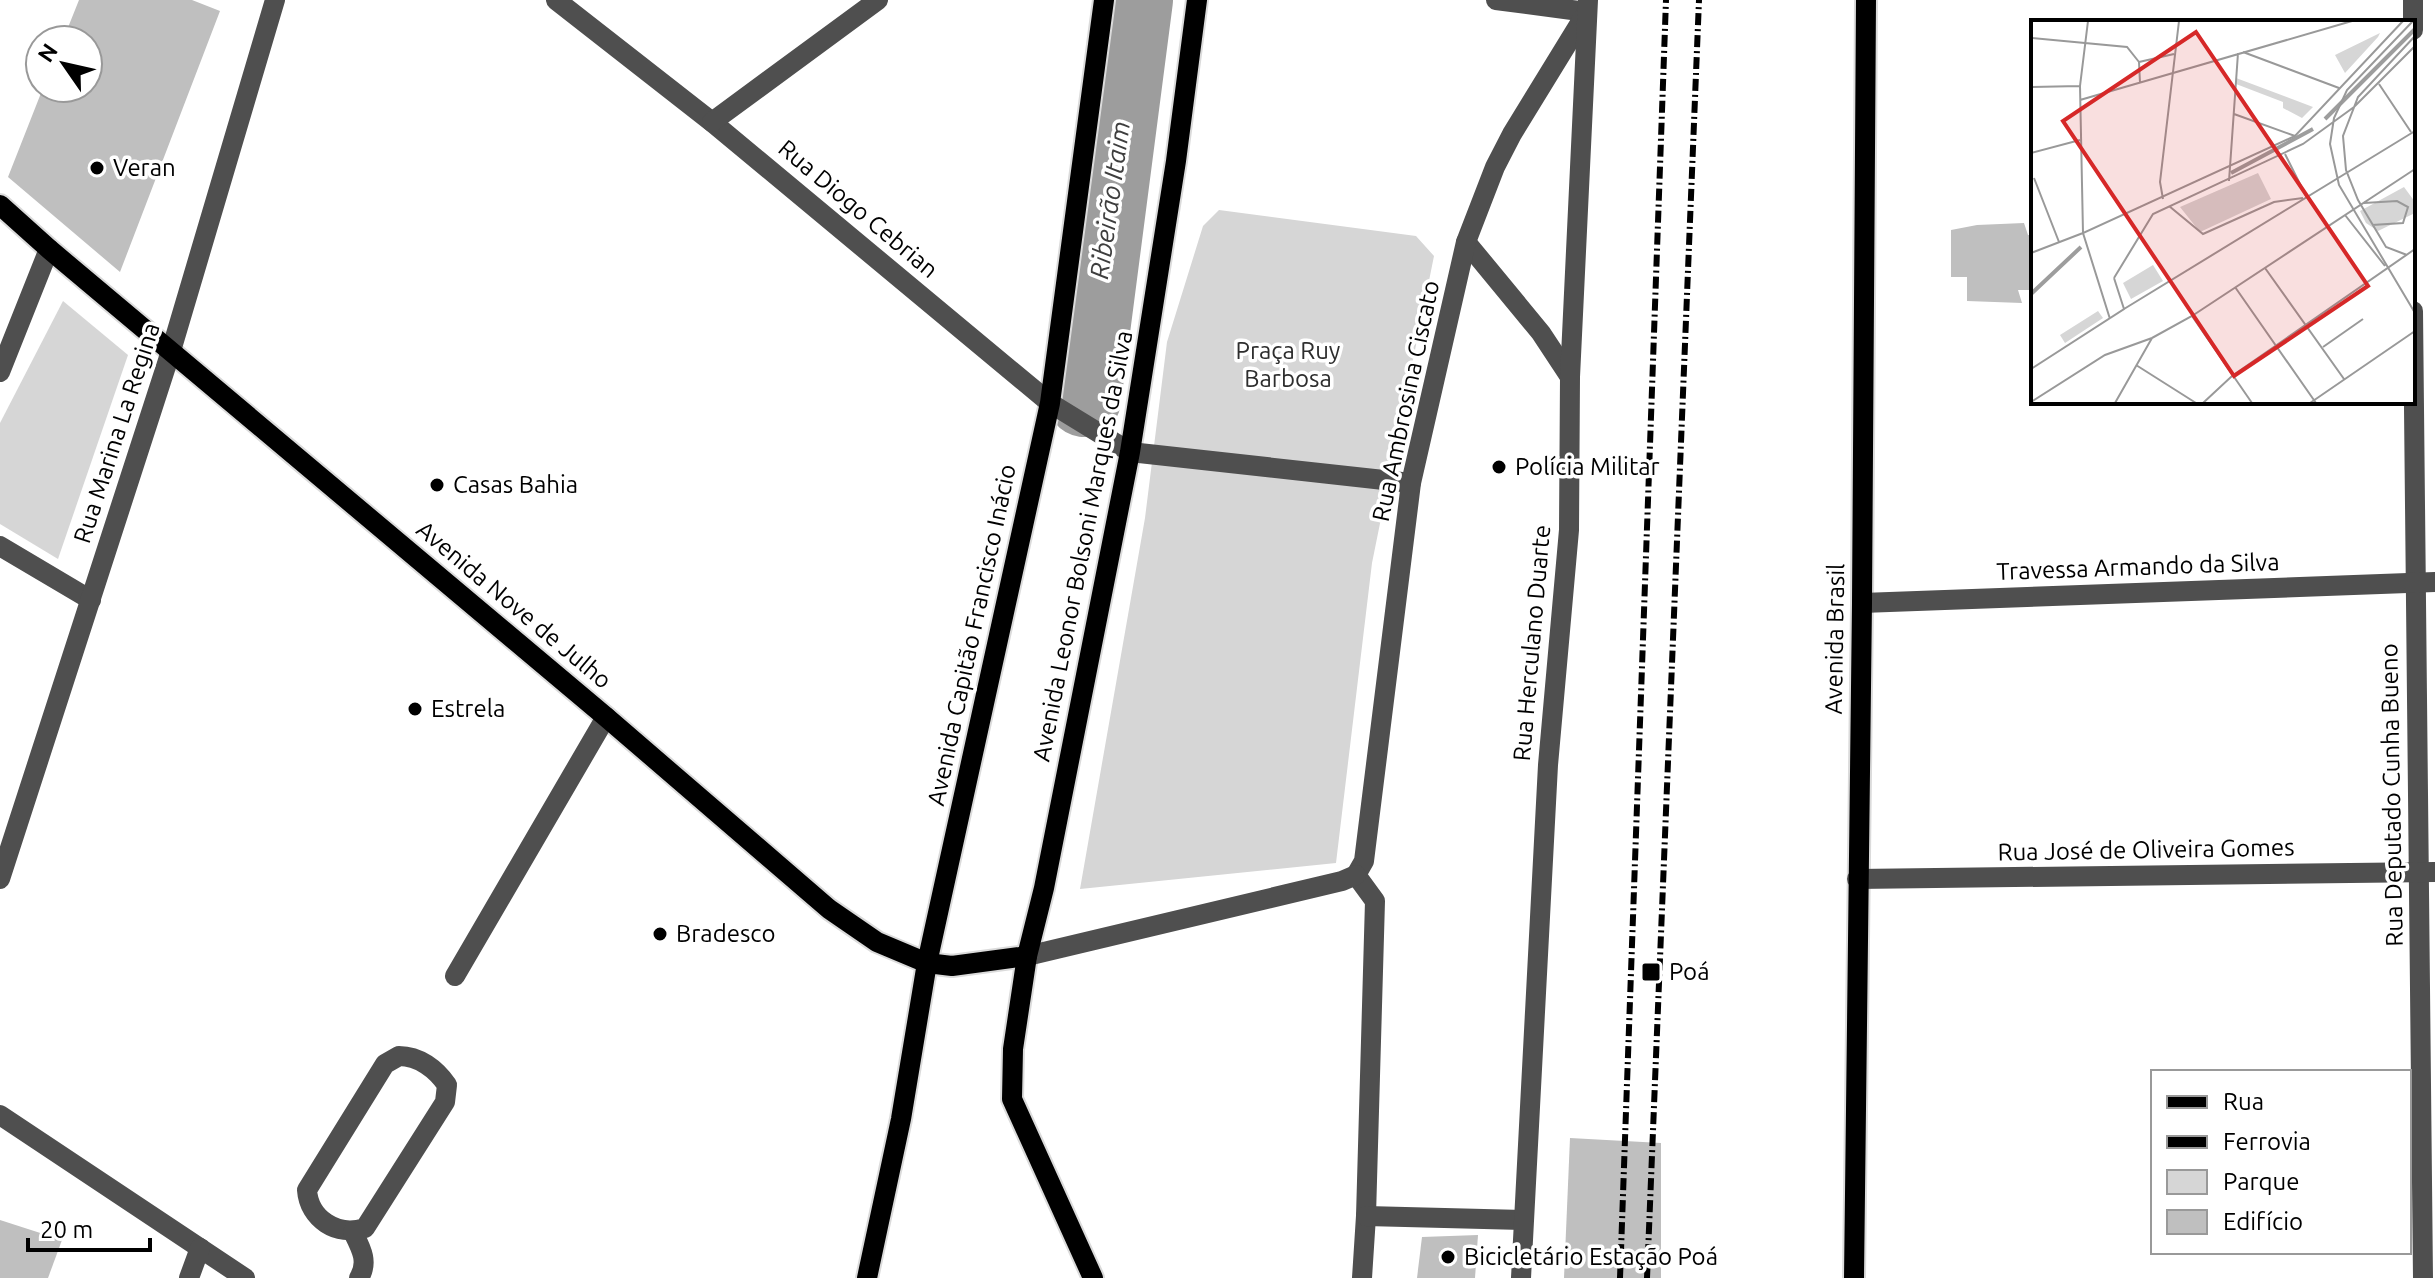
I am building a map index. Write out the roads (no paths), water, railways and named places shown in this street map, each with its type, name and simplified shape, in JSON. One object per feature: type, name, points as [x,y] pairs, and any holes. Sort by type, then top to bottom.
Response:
[{"type":"main road","name":"Avenida Capitão Francisco Inácio","points":[[867,1278],[901,1119],[927,963],[1050,403],[1104,0]]},
{"type":"main road","name":"Avenida Leonor Bolsoni Marques da Silva","points":[[1093,1278],[1012,1099],[1013,1049],[1027,956],[1044,888],[1130,452],[1176,161],[1197,0]]},
{"type":"main road","name":"Avenida Brasil","points":[[1854,1278],[1866,0]]},
{"type":"main road","name":"Avenida Nove de Julho","points":[[0,205],[829,909],[877,942],[927,963],[952,966],[1027,956]]},
{"type":"street","name":"Rua Marina La Regina","points":[[0,879],[171,351],[275,0]]},
{"type":"street","name":"Rua Diogo Cebrian","points":[[556,0],[712,122],[1050,403],[1130,452]]},
{"type":"street","points":[[712,122],[878,0]]},
{"type":"street","points":[[1496,0],[1587,6]]},
{"type":"street","name":"Rua Ambrosina Ciscato","points":[[1356,875],[1364,861],[1411,483],[1466,242],[1500,156],[1587,6]]},
{"type":"street","name":"Rua Herculano Duarte","points":[[1521,1278],[1548,765],[1569,530],[1570,377],[1587,6]]},
{"type":"street","points":[[1466,242],[1541,333],[1570,377]]},
{"type":"street","points":[[0,372],[49,249]]},
{"type":"street","name":"Rua Deputado Cunha Bueno","points":[[2415,353],[2426,583],[2423,1278]]},
{"type":"street","points":[[1130,452],[1411,483]]},
{"type":"street","points":[[0,546],[91,600]]},
{"type":"street","name":"Travessa Armando da Silva","points":[[1862,603],[2426,583]]},
{"type":"street","points":[[455,976],[606,717]]},
{"type":"street","name":"Rua José de Oliveira Gomes","points":[[1857,879],[2427,873]]},
{"type":"street","points":[[1027,956],[1342,881],[1356,875],[1375,901],[1362,1278]]},
{"type":"street","points":[[399,1056],[412,1056],[440,1074],[447,1085],[445,1102],[365,1228],[353,1232],[340,1230],[313,1214],[307,1190],[385,1064],[399,1056]]},
{"type":"street","points":[[0,1115],[245,1278]]},
{"type":"street","points":[[1366,1216],[1523,1220]]},
{"type":"street","points":[[353,1232],[364,1254],[364,1270],[359,1278]]},
{"type":"street","points":[[189,1278],[200,1248]]},
{"type":"waterway","name":"Ribeirão Itaim","points":[[1084,400],[1136,0]]},
{"type":"railway","points":[[1620,1278],[1666,0]]},
{"type":"railway","points":[[1647,1278],[1699,0]]},
{"type":"place","name":"Veran","points":[[97,168]]},
{"type":"place","name":"Polícia Militar","points":[[1499,467]]},
{"type":"place","name":"Casas Bahia","points":[[437,485]]},
{"type":"place","name":"Estrela","points":[[415,709]]},
{"type":"place","name":"Bradesco","points":[[660,934]]},
{"type":"place","name":"Poá","points":[[1651,972]]},
{"type":"place","name":"Bicicletário Estação Poá","points":[[1448,1257]]},
{"type":"park label","name":"Praça Ruy Barbosa","points":[[1288,365]]}]
